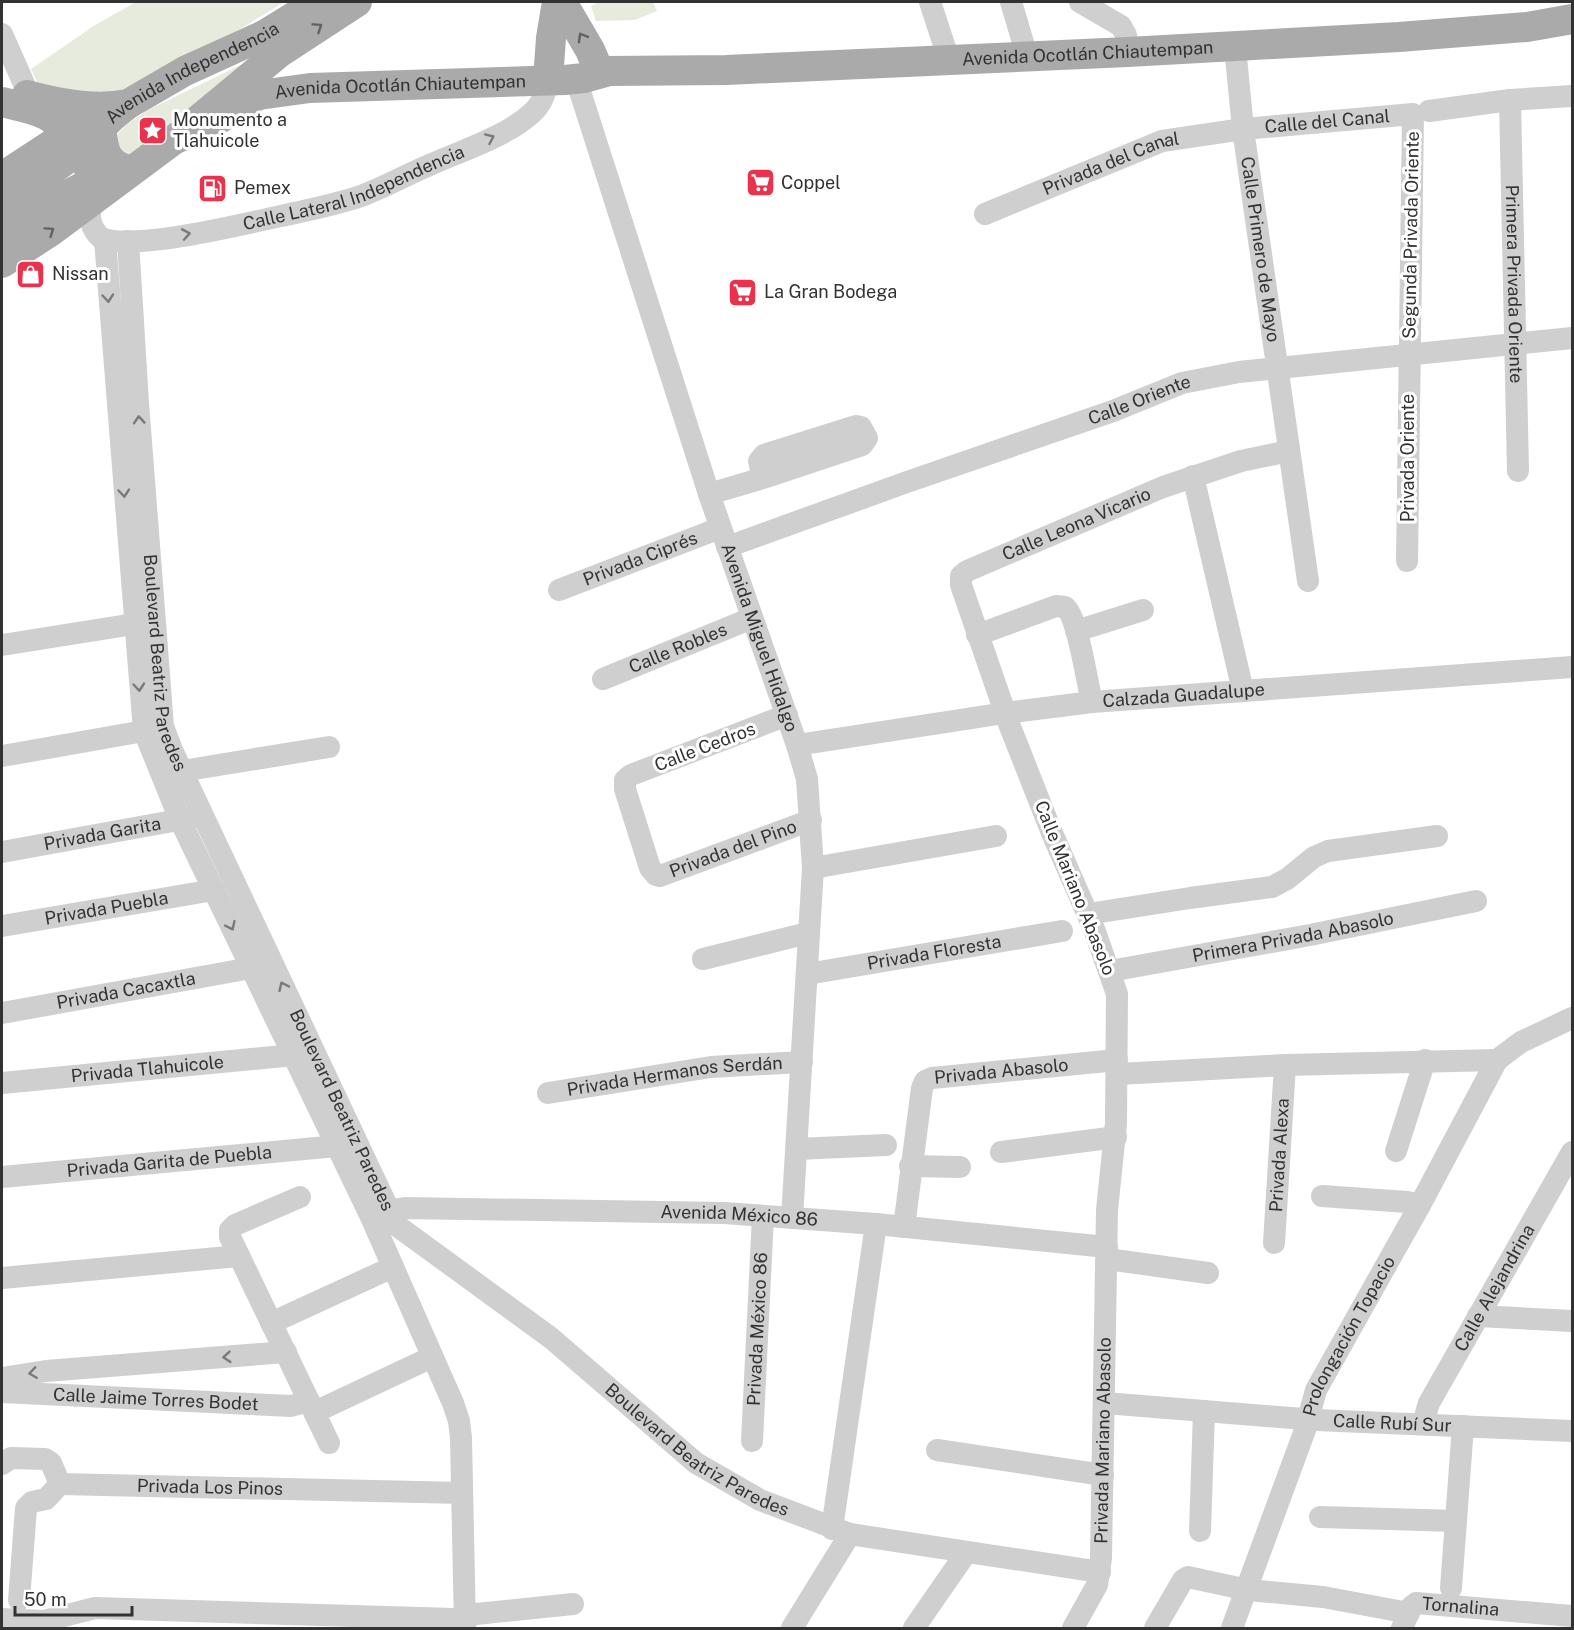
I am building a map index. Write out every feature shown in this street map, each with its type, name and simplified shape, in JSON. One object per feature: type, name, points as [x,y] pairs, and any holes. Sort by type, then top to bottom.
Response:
[{"type":"main road","name":"Avenida Independencia","points":[[114,116],[185,71],[264,35],[318,2]]},
{"type":"main road","name":"Avenida Independencia","points":[[93,191],[130,171],[175,139],[279,53],[357,2]]},
{"type":"main road","points":[[557,2],[551,38],[575,77],[590,50],[562,2]]},
{"type":"main road","name":"Avenida Ocotlán Chiautempan","points":[[175,139],[210,124],[260,95],[310,88],[1235,47],[1457,33],[1527,27],[1572,19]]},
{"type":"main road","points":[[12,170],[27,145],[16,100],[93,106],[114,116]]},
{"type":"main road","name":"Boulevard Beatriz Paredes","points":[[16,100],[52,118],[72,143],[92,175],[93,191]]},
{"type":"main road","points":[[12,170],[72,143],[114,116]]},
{"type":"main road","points":[[114,116],[103,146],[114,164],[130,171]]},
{"type":"main road","points":[[2,206],[72,143]]},
{"type":"main road","points":[[2,235],[70,193],[93,191]]},
{"type":"main road","points":[[2,263],[50,232],[93,191]]},
{"type":"street","points":[[930,2],[949,60]]},
{"type":"street","points":[[1011,2],[1027,56]]},
{"type":"street","points":[[1080,2],[1121,26],[1126,35],[1128,52]]},
{"type":"street","points":[[2,34],[16,100]]},
{"type":"street","name":"Calle Primero de Mayo","points":[[1235,47],[1243,129],[1308,581]]},
{"type":"street","name":"Calle Lateral Independencia","points":[[128,241],[201,232],[336,204],[362,195],[499,135],[526,118],[540,104],[546,90],[575,77]]},
{"type":"street","name":"Avenida Miguel Hidalgo","points":[[575,77],[709,494],[787,715],[807,779],[813,868],[792,1218]]},
{"type":"street","name":"Calle del Canal","points":[[1243,129],[1421,113],[1510,100],[1572,96]]},
{"type":"street","name":"Primera Privada Oriente","points":[[1510,100],[1518,471]]},
{"type":"street","name":"Segunda Privada Oriente","points":[[1409,356],[1421,113]]},
{"type":"street","name":"Privada del Canal","points":[[985,214],[1162,141],[1243,129]]},
{"type":"street","name":"Boulevard Beatriz Paredes","points":[[93,191],[90,221],[97,234],[105,240],[144,731],[180,820],[337,1146],[380,1214],[551,1338],[696,1463],[760,1500],[841,1532],[1100,1572]]},
{"type":"street","points":[[105,240],[128,241]]},
{"type":"street","name":"Boulevard Beatriz Paredes","points":[[128,241],[162,716],[167,738],[380,1214],[393,1267],[453,1403],[459,1421],[465,1623]]},
{"type":"street","name":"Calle Oriente","points":[[724,537],[907,482],[1113,411],[1182,383],[1228,373],[1572,338]]},
{"type":"street","name":"Privada Oriente","points":[[1407,561],[1409,356]]},
{"type":"street","name":"Calle Leona Vicario","points":[[961,576],[978,566],[1193,476],[1241,461],[1289,451]]},
{"type":"street","points":[[1193,476],[1243,691]]},
{"type":"street","points":[[709,494],[763,478]]},
{"type":"street","name":"Privada Ciprés","points":[[559,590],[724,537]]},
{"type":"street","name":"Calle Mariano Abasolo","points":[[961,576],[961,585],[977,635],[1005,713],[1052,833],[1088,914],[1118,998],[1116,1137],[1109,1182],[1107,1253]]},
{"type":"street","points":[[977,635],[1056,606],[1065,607],[1071,614],[1076,631],[1092,702]]},
{"type":"street","points":[[1076,631],[1143,610]]},
{"type":"street","name":"Calle Robles","points":[[603,679],[752,618]]},
{"type":"street","points":[[2,645],[134,624]]},
{"type":"street","name":"Calzada Guadalupe","points":[[797,745],[1092,702],[1572,667]]},
{"type":"street","name":"Calle Cedros","points":[[656,875],[650,868],[625,789],[625,780],[632,775],[787,715]]},
{"type":"street","points":[[2,756],[144,731]]},
{"type":"street","points":[[182,771],[329,747]]},
{"type":"street","name":"Privada Garita","points":[[2,852],[202,815]]},
{"type":"street","name":"Privada del Pino","points":[[656,875],[665,875],[811,820]]},
{"type":"street","points":[[813,868],[996,836]]},
{"type":"street","points":[[1088,914],[1190,897],[1272,887],[1287,879],[1314,857],[1328,851],[1437,836]]},
{"type":"street","name":"Privada Puebla","points":[[2,926],[214,890]]},
{"type":"street","name":"Primera Privada Abasolo","points":[[1110,971],[1310,935],[1476,901]]},
{"type":"street","name":"Privada Floresta","points":[[807,974],[1062,931]]},
{"type":"street","points":[[704,959],[808,933]]},
{"type":"street","name":"Privada Cacaxtla","points":[[2,1013],[251,968]]},
{"type":"street","name":"Prolongación Topacio","points":[[1232,1629],[1248,1590],[1316,1390],[1497,1060],[1521,1042],[1571,1013]]},
{"type":"street","name":"Privada Tlahuicole","points":[[2,1083],[294,1055]]},
{"type":"street","points":[[1396,1151],[1425,1060]]},
{"type":"street","points":[[1117,1067],[1497,1060]]},
{"type":"street","name":"Privada Hermanos Serdán","points":[[548,1093],[711,1067],[802,1062]]},
{"type":"street","name":"Privada Alexa","points":[[1274,1243],[1285,1065]]},
{"type":"street","name":"Privada Abasolo","points":[[904,1227],[910,1166],[922,1088],[928,1079],[1117,1067]]},
{"type":"street","points":[[1001,1152],[1116,1137]]},
{"type":"street","points":[[797,1149],[886,1145]]},
{"type":"street","name":"Privada Garita de Puebla","points":[[2,1177],[337,1146]]},
{"type":"street","name":"Calle Alejandrina","points":[[1425,1424],[1429,1403],[1572,1152]]},
{"type":"street","points":[[910,1166],[960,1167]]},
{"type":"street","points":[[1322,1196],[1407,1202],[1419,1205]]},
{"type":"street","points":[[300,1197],[232,1227],[230,1237],[329,1443]]},
{"type":"street","name":"Avenida México 86","points":[[380,1214],[429,1208],[763,1216],[904,1227],[1107,1253]]},
{"type":"street","name":"Privada México 86","points":[[752,1441],[763,1216]]},
{"type":"street","points":[[792,1629],[841,1532],[876,1224]]},
{"type":"street","points":[[1107,1253],[1209,1273]]},
{"type":"street","name":"Privada Mariano Abasolo","points":[[1073,1629],[1096,1589],[1100,1572],[1107,1253]]},
{"type":"street","points":[[2,1278],[239,1256]]},
{"type":"street","points":[[271,1323],[393,1267]]},
{"type":"street","points":[[1479,1316],[1572,1322]]},
{"type":"street","name":"Calle Jaime Torres Bodet","points":[[2,1378],[46,1371],[286,1352]]},
{"type":"street","name":"Calle Jaime Torres Bodet","points":[[2,1392],[312,1406],[432,1357]]},
{"type":"street","name":"Calle Rubí Sur","points":[[1105,1403],[1307,1419],[1572,1431]]},
{"type":"street","points":[[1200,1532],[1204,1411]]},
{"type":"street","points":[[1451,1588],[1463,1426]]},
{"type":"street","points":[[937,1450],[1103,1475]]},
{"type":"street","points":[[2,1464],[11,1458],[45,1459],[51,1463],[60,1484],[46,1499],[32,1502],[26,1508],[20,1600]]},
{"type":"street","name":"Privada Los Pinos","points":[[60,1484],[462,1493]]},
{"type":"street","points":[[1320,1517],[1456,1521]]},
{"type":"street","points":[[914,1629],[966,1553]]},
{"type":"street","name":"Tornalina","points":[[1155,1629],[1183,1580],[1188,1577],[1248,1590],[1335,1598],[1406,1621],[1412,1605],[1418,1602],[1572,1616]]},
{"type":"street","points":[[2,1618],[58,1623],[95,1608],[326,1622],[465,1623],[476,1614],[573,1604]]},
{"type":"shaded area","points":[[136,2],[284,2],[240,29],[153,76],[107,96],[40,88],[31,69],[95,25]]},
{"type":"shaded area","points":[[599,2],[653,2],[657,11],[635,20],[596,21],[591,6]]},
{"type":"shaded area","points":[[294,39],[123,162],[113,139],[125,126],[146,111]]},
{"type":"place","name":"Monumento a Tlahuicole","points":[[152,130]]},
{"type":"place","name":"Coppel","points":[[760,183]]},
{"type":"place","name":"Pemex","points":[[213,188]]},
{"type":"place","name":"Nissan","points":[[31,274]]},
{"type":"place","name":"La Gran Bodega","points":[[743,292]]}]
